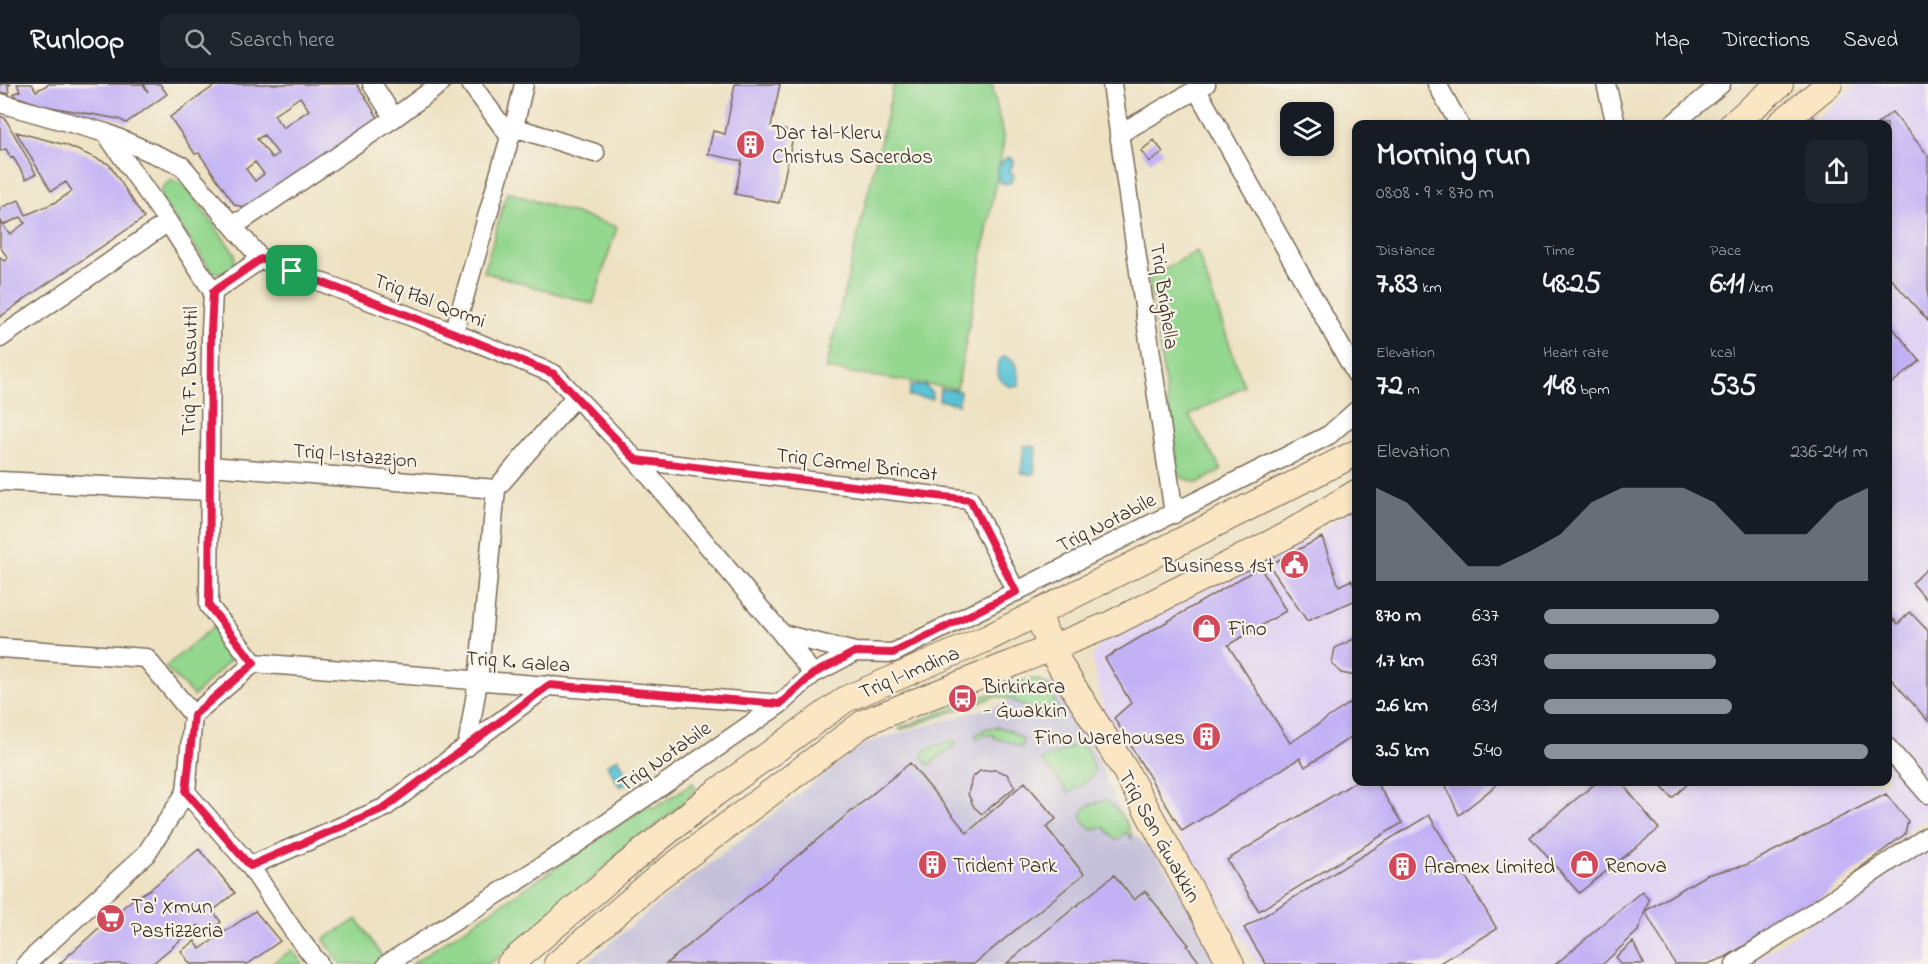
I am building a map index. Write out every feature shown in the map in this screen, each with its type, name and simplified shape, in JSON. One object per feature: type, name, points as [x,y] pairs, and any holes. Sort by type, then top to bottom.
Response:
[{"type":"main road","points":[[1739,120],[1780,84]]},
{"type":"main road","points":[[1785,120],[1829,84]]},
{"type":"main road","name":"Triq l-Imdina","points":[[510,964],[714,794],[846,699],[988,638],[1352,455]]},
{"type":"main road","name":"Triq l-Imdina","points":[[557,964],[657,878],[865,722],[1109,625],[1285,536],[1352,495]]},
{"type":"main road","name":"Triq San Ġwakkin","points":[[1038,613],[1051,649],[1125,770],[1231,964]]},
{"type":"street","points":[[372,84],[394,118]]},
{"type":"street","points":[[231,223],[243,220],[394,118],[440,84]]},
{"type":"street","points":[[471,84],[512,132],[596,153]]},
{"type":"street","points":[[454,333],[524,84]]},
{"type":"street","name":"Triq Brigħella","points":[[1112,84],[1174,514]]},
{"type":"street","points":[[1437,84],[1457,120]]},
{"type":"street","points":[[1606,84],[1615,120]]},
{"type":"street","points":[[1678,120],[1721,84]]},
{"type":"street","points":[[1119,134],[1202,87],[1352,367]]},
{"type":"street","name":"Triq Ħal Qormi","points":[[0,103],[106,134],[182,166],[261,259],[554,374],[636,460],[813,674]]},
{"type":"street","name":"Triq F. Busuttil","points":[[106,134],[168,222],[213,292],[209,606],[254,663]]},
{"type":"street","points":[[0,338],[168,222]]},
{"type":"street","points":[[213,292],[261,259]]},
{"type":"street","points":[[467,747],[478,681],[496,489],[575,397]]},
{"type":"street","name":"Triq Notabile","points":[[387,964],[570,848],[780,704],[813,674],[855,652],[893,653],[1329,435],[1352,415]]},
{"type":"street","name":"Triq Carmel Brincat","points":[[636,460],[970,500],[1016,592]]},
{"type":"street","name":"Triq l-Istazzjon","points":[[210,466],[496,489]]},
{"type":"street","points":[[0,481],[209,491]]},
{"type":"street","points":[[782,634],[855,652]]},
{"type":"street","points":[[0,648],[146,658],[194,715]]},
{"type":"street","points":[[26,964],[146,854],[186,792],[194,715],[254,663]]},
{"type":"street","name":"Triq K. Galea","points":[[254,663],[780,704]]},
{"type":"street","points":[[250,866],[384,808],[549,685]]},
{"type":"street","points":[[1892,753],[1928,794]]},
{"type":"street","points":[[186,792],[250,866],[294,932],[319,964]]},
{"type":"street","points":[[1740,963],[1928,836]]},
{"type":"shaded area","points":[[1858,84],[1928,84],[1928,817],[1785,911],[1696,964],[1257,964],[1105,715],[1092,657],[1100,644],[1314,536],[1352,508],[1352,786],[1892,786],[1892,120],[1817,120]]},
{"type":"shaded area","points":[[1052,681],[1102,765],[1107,784],[1131,832],[1165,867],[1229,964],[585,964],[655,906],[863,744],[1005,703]]},
{"type":"shaded area","points":[[1928,846],[1928,964],[1750,964]]},
{"type":"green space","points":[[894,84],[992,84],[1004,140],[957,389],[826,369]]},
{"type":"green space","points":[[170,180],[183,183],[235,254],[234,267],[222,273],[212,271],[161,199],[161,189]]},
{"type":"green space","points":[[507,192],[617,227],[593,304],[484,272]]},
{"type":"green space","points":[[1197,251],[1244,386],[1189,416],[1222,470],[1198,483],[1179,477],[1149,278]]},
{"type":"green space","points":[[220,621],[239,651],[194,696],[165,667]]},
{"type":"green space","points":[[1037,679],[1049,686],[1060,713],[1056,720],[1051,721],[1013,700],[997,696],[900,730],[899,728],[1026,680]]},
{"type":"green space","points":[[997,727],[1009,730],[1023,739],[1023,745],[1021,747],[994,738],[995,735],[986,735],[976,739],[976,735],[985,729]]},
{"type":"green space","points":[[954,740],[957,743],[929,765],[922,757],[925,750]]},
{"type":"green space","points":[[1081,743],[1093,763],[1093,774],[1069,793],[1041,760]]},
{"type":"green space","points":[[693,783],[696,788],[683,803],[490,964],[412,964],[645,808],[650,805],[653,809]]},
{"type":"green space","points":[[1105,800],[1122,817],[1129,828],[1132,839],[1126,832],[1116,840],[1104,827],[1098,829],[1096,827],[1092,830],[1082,819],[1082,813],[1088,806]]},
{"type":"green space","points":[[357,919],[384,959],[375,964],[340,964],[324,939]]},
{"type":"green space","points":[[292,950],[303,964],[272,964]]},
{"type":"water","points":[[1008,157],[1013,160],[1010,171],[1014,175],[1013,178],[1009,183],[999,182],[997,171]]},
{"type":"water","points":[[1004,356],[1015,363],[1019,386],[1007,385],[999,377],[997,366]]},
{"type":"water","points":[[911,385],[926,386],[932,393],[932,399],[909,396]]},
{"type":"water","points":[[940,389],[960,391],[958,404],[939,400]]},
{"type":"water","points":[[1024,446],[1036,447],[1034,474],[1021,473]]},
{"type":"water","points":[[618,758],[629,777],[627,778],[629,782],[620,787],[607,765]]},
{"type":"building","points":[[0,84],[11,84],[8,86],[9,94],[0,92]]},
{"type":"building","points":[[17,84],[32,84],[36,91],[49,84],[143,84],[148,92],[144,84],[160,84],[167,94],[126,123],[119,119],[45,106],[14,96],[14,93],[20,91]]},
{"type":"building","points":[[217,84],[357,84],[379,119],[247,208],[235,205],[199,153],[195,154],[170,117]],"holes":[[[300,97],[309,110],[283,128],[274,115]],[[264,135],[278,154],[272,158],[257,139]],[[255,162],[264,174],[255,181],[246,169]]]},
{"type":"building","name":"Dar tal-Kleru Christus Sacerdos","points":[[735,84],[780,84],[771,127],[794,132],[779,203],[735,194],[742,161],[708,154],[713,131],[725,134]]},
{"type":"building","points":[[1892,112],[1928,155],[1928,321],[1892,280],[1892,120],[1882,120]]},
{"type":"building","points":[[1810,114],[1814,118],[1811,120],[1804,120]]},
{"type":"building","points":[[0,116],[5,118],[36,174],[26,179],[6,149],[0,151]]},
{"type":"building","points":[[16,132],[66,145],[109,164],[144,218],[0,317],[0,257],[4,261],[8,258],[0,247],[0,221],[4,227],[10,234],[25,223],[21,217],[3,225],[0,219],[0,208],[19,200],[26,215],[56,202],[72,191],[66,182],[51,191]]},
{"type":"building","points":[[1154,140],[1163,152],[1150,162],[1141,151]]},
{"type":"building","points":[[1892,327],[1920,361],[1892,383]]},
{"type":"building","points":[[1322,537],[1339,586],[1352,581],[1352,602],[1307,621],[1269,565]]},
{"type":"building","name":"Fino Warehouses","points":[[1260,567],[1286,611],[1228,645],[1290,743],[1352,702],[1352,737],[1305,767],[1300,758],[1182,831],[1114,718],[1131,703],[1105,658]]},
{"type":"building","points":[[1928,568],[1928,601],[1912,583]]},
{"type":"building","points":[[1910,612],[1928,631],[1928,721],[1892,680],[1892,618],[1898,624]]},
{"type":"building","points":[[1352,640],[1352,675],[1341,673],[1332,664],[1335,648]]},
{"type":"building","name":"Trident Park","points":[[910,763],[967,833],[1025,782],[1056,819],[1046,827],[1084,874],[974,964],[666,964]]},
{"type":"building","points":[[996,770],[1007,774],[1015,787],[982,814],[974,807],[968,794],[972,778],[980,771]]},
{"type":"building","points":[[1352,784],[1352,786],[1379,786],[1402,823],[1259,911],[1227,860]]},
{"type":"building","points":[[1446,786],[1495,786],[1459,815]]},
{"type":"building","name":"Renova","points":[[1592,786],[1624,786],[1659,829],[1579,893],[1530,837]]},
{"type":"building","points":[[1661,786],[1686,786],[1672,798]]},
{"type":"building","points":[[1886,794],[1908,821],[1905,834],[1815,902],[1726,957],[1707,964],[1675,964],[1645,911],[1706,875],[1746,865]]},
{"type":"building","name":"Aramex Limited","points":[[1429,815],[1497,929],[1438,964],[1266,964],[1244,928]]},
{"type":"building","points":[[199,849],[235,893],[213,911],[221,922],[205,934],[198,925],[152,964],[59,964],[110,918],[132,900],[152,888]]},
{"type":"building","points":[[1114,875],[1134,900],[1145,891],[1189,945],[1187,946],[1201,964],[1007,963]]},
{"type":"building","points":[[1642,891],[1649,900],[1638,931],[1603,964],[1556,964]]},
{"type":"building","points":[[255,911],[280,941],[248,964],[190,964],[181,951],[195,941],[200,949]]},
{"type":"building","points":[[1633,942],[1644,964],[1620,964],[1616,957]]},
{"type":"place","name":"Dar tal-Kleru Christus Sacerdos","points":[[751,144]]},
{"type":"place","name":"Business 1st","points":[[1295,565]]},
{"type":"place","name":"Fino","points":[[1207,628]]},
{"type":"place","name":"Birkirkara - Ġwakkin","points":[[962,698]]},
{"type":"place","name":"Fino Warehouses","points":[[1206,737]]},
{"type":"place","name":"Trident Park","points":[[932,865]]},
{"type":"place","name":"Renova","points":[[1584,865]]},
{"type":"place","name":"Aramex Limited","points":[[1403,866]]},
{"type":"place","name":"Ta' Xmun Pastizzeria","points":[[110,918]]},
{"type":"route","points":[[261,259],[292,271],[554,374],[636,460],[970,500],[1016,592],[893,653],[855,652],[813,674],[780,704],[549,685],[384,808],[250,866],[186,792],[194,715],[254,663],[209,606],[213,292],[261,259]]}]
